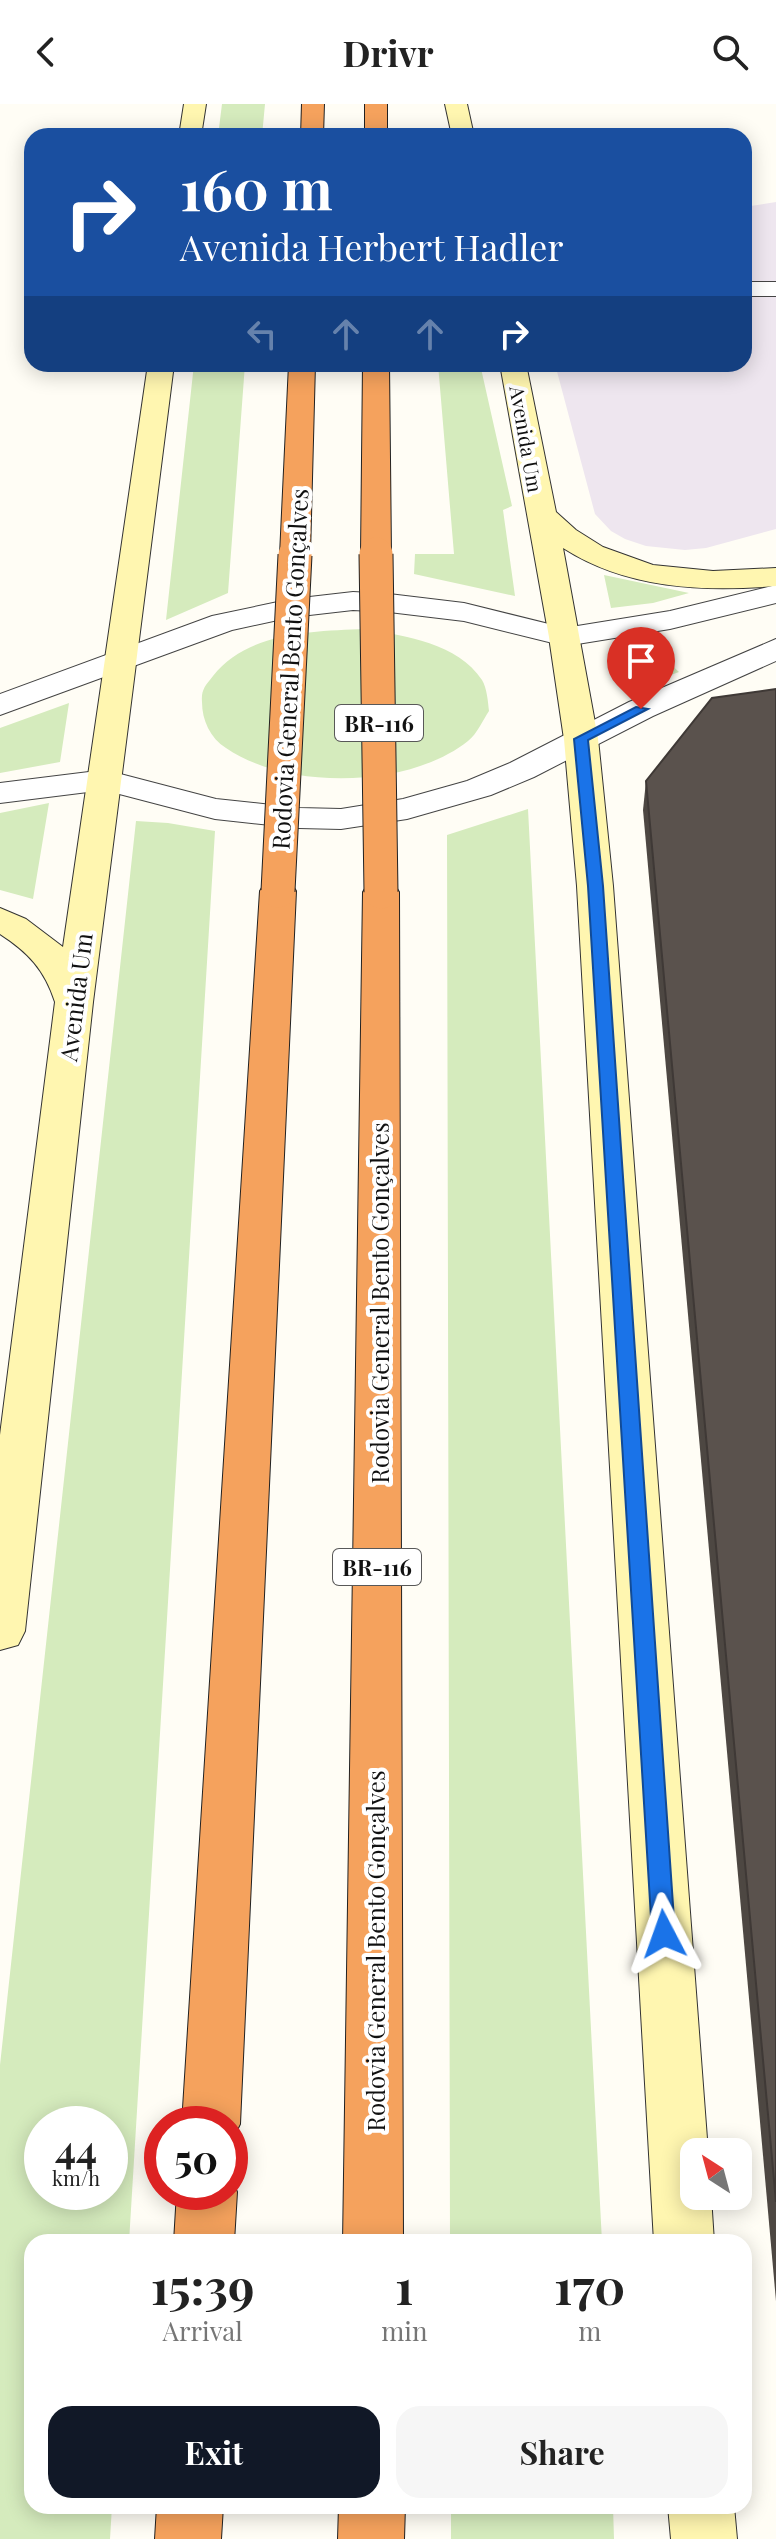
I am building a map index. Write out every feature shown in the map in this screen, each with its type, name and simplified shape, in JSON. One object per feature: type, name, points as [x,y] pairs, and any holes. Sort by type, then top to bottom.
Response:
[{"type":"highway","points":[[312,128],[313,104]]},
{"type":"highway","points":[[376,104],[376,128]]},
{"type":"highway","name":"Rodovia General Bento Gonçalves","points":[[212,2106],[278,891],[302,372]]},
{"type":"highway","name":"Rodovia General Bento Gonçalves","points":[[373,2234],[381,892],[376,372]]},
{"type":"highway","points":[[204,2234],[206,2210]]},
{"type":"highway","points":[[188,2539],[190,2514]]},
{"type":"highway","points":[[371,2539],[372,2514]]},
{"type":"main road","points":[[191,128],[195,104]]},
{"type":"main road","points":[[456,104],[461,128]]},
{"type":"main road","name":"Avenida Um","points":[[0,1631],[74,1002],[160,372]]},
{"type":"main road","name":"Avenida Um","points":[[514,372],[565,637],[581,739],[595,886],[683,2234]]},
{"type":"main road","points":[[541,514],[555,530],[604,559],[655,576],[708,582],[776,577]]},
{"type":"main road","points":[[0,919],[44,946],[69,981],[74,1002]]},
{"type":"main road","points":[[702,2514],[704,2539]]},
{"type":"street","points":[[0,705],[223,623],[292,608],[353,601],[464,612],[565,637],[670,620],[776,594]]},
{"type":"street","points":[[0,793],[105,780],[215,809],[299,818],[341,819],[407,809],[479,788],[776,649]]},
{"type":"lane","points":[[752,289],[776,289]]},
{"type":"shaded area","points":[[776,202],[776,529],[706,548],[685,550],[646,546],[625,539],[611,531],[595,514],[557,372],[752,372],[752,206]]},
{"type":"green space","points":[[222,104],[265,104],[263,128],[219,128]]},
{"type":"green space","points":[[193,372],[244,372],[228,593],[166,620]]},
{"type":"green space","points":[[439,372],[482,372],[512,506],[503,510],[515,596],[414,574],[415,554],[454,554]]},
{"type":"green space","points":[[604,575],[689,593],[653,603],[611,608]]},
{"type":"green space","points":[[365,629],[430,643],[472,667],[484,683],[489,711],[468,741],[443,757],[414,768],[348,778],[282,772],[252,762],[220,744],[211,734],[202,709],[202,694],[227,661],[244,650],[283,637]]},
{"type":"green space","points":[[649,644],[679,672],[630,690],[621,647]]},
{"type":"green space","points":[[69,703],[60,762],[0,773],[0,728]]},
{"type":"green space","points":[[49,803],[33,899],[0,890],[0,813]]},
{"type":"green space","points":[[528,809],[602,2234],[450,2234],[447,835]]},
{"type":"green space","points":[[136,821],[215,831],[129,2234],[24,2234],[24,2514],[112,2514],[110,2539],[0,2539],[0,2065]]},
{"type":"green space","points":[[451,2514],[613,2514],[614,2539],[451,2539]]},
{"type":"building","points":[[776,689],[776,2202],[646,781],[712,698]]},
{"type":"route","points":[[641,709],[581,739],[595,886],[664,1934]]}]
